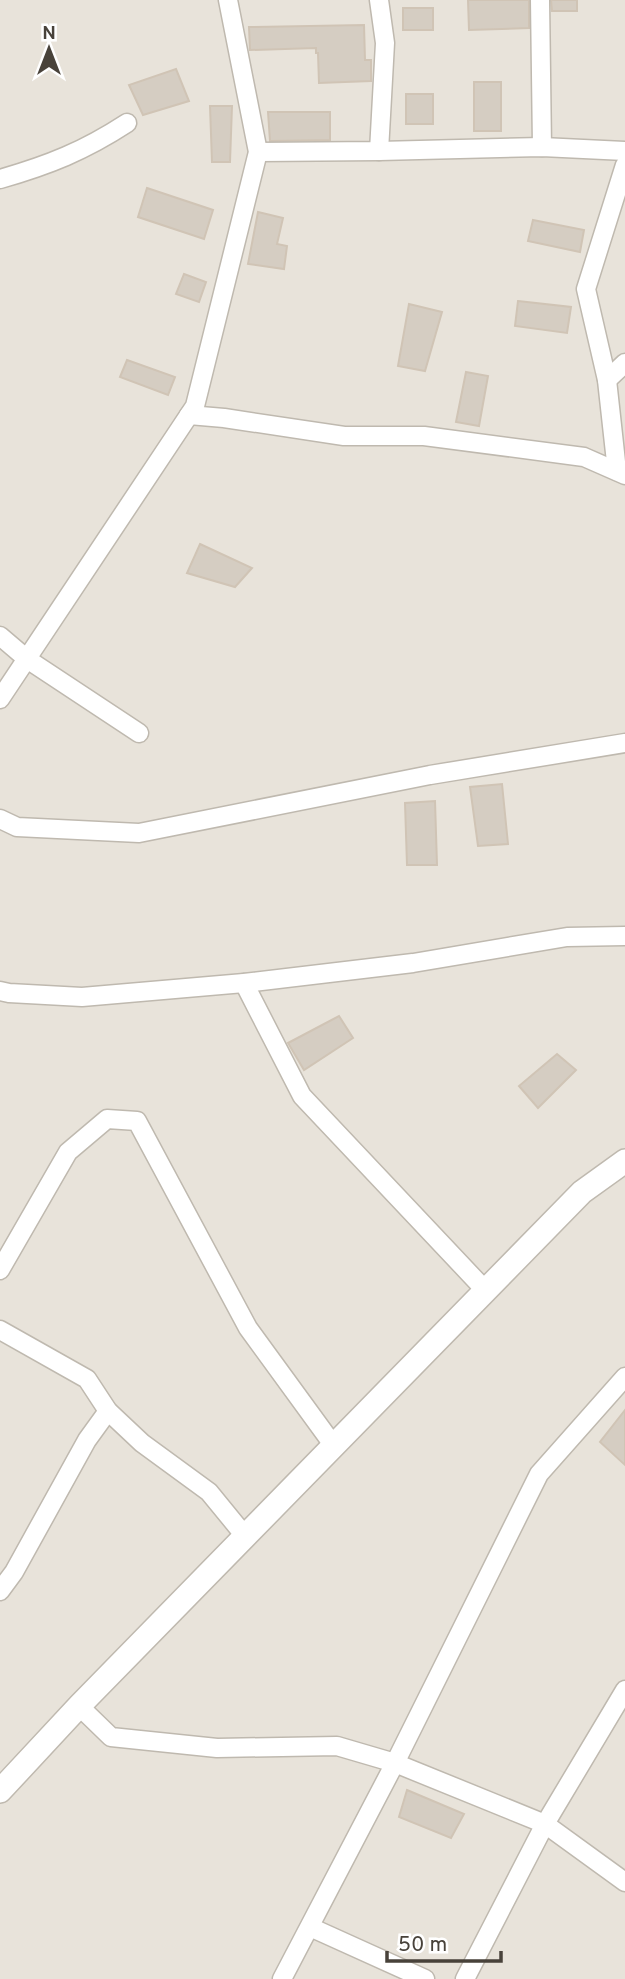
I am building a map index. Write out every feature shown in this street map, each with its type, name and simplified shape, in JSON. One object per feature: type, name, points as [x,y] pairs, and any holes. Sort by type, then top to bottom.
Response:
[{"type":"street","points":[[0,699],[195,406],[258,152],[228,0]]},
{"type":"street","points":[[379,0],[385,43],[379,151]]},
{"type":"street","points":[[540,0],[542,147]]},
{"type":"street","points":[[0,180],[60,161],[127,123]]},
{"type":"street","points":[[258,152],[542,147],[625,151]]},
{"type":"street","points":[[621,473],[607,380],[586,289],[625,165]]},
{"type":"street","points":[[607,380],[625,363]]},
{"type":"street","points":[[189,415],[344,436],[424,436],[584,457],[621,473]]},
{"type":"street","points":[[0,636],[27,659],[139,733]]},
{"type":"street","points":[[0,819],[17,827],[139,833],[418,778],[625,743]]},
{"type":"street","points":[[0,991],[82,998],[244,983],[412,963],[567,937],[625,936]]},
{"type":"street","points":[[244,983],[302,1096],[486,1291]]},
{"type":"street","points":[[0,1270],[68,1152],[107,1119],[137,1121],[248,1328],[334,1446]]},
{"type":"street","points":[[0,1791],[79,1706],[582,1192],[625,1161]]},
{"type":"street","points":[[0,1329],[87,1378],[108,1411],[142,1443],[209,1492],[245,1536]]},
{"type":"street","points":[[282,1979],[395,1763],[538,1474],[625,1377]]},
{"type":"street","points":[[0,1591],[14,1572],[87,1440],[108,1411]]},
{"type":"street","points":[[465,1979],[545,1824],[625,1690]]},
{"type":"street","points":[[79,1706],[111,1737],[217,1748],[337,1746],[395,1763],[545,1824],[625,1882]]},
{"type":"street","points":[[310,1927],[425,1979]]},
{"type":"shaded area","points":[[0,0],[625,0],[625,1979],[0,1979]]},
{"type":"building","points":[[468,0],[529,0],[529,28],[469,30]]},
{"type":"building","points":[[551,0],[577,0],[577,11],[552,11]]},
{"type":"building","points":[[403,8],[433,8],[433,30],[403,30]]},
{"type":"building","points":[[364,25],[365,60],[371,60],[371,81],[319,83],[316,48],[250,50],[249,27]]},
{"type":"building","points":[[176,69],[189,101],[143,115],[129,85]]},
{"type":"building","points":[[474,82],[501,82],[501,131],[474,131]]},
{"type":"building","points":[[406,94],[433,94],[433,124],[406,124]]},
{"type":"building","points":[[210,106],[232,106],[230,162],[212,162]]},
{"type":"building","points":[[268,112],[330,112],[330,140],[270,141]]},
{"type":"building","points":[[147,188],[213,210],[204,239],[138,217]]},
{"type":"building","points":[[258,212],[283,218],[277,244],[287,246],[284,269],[248,264]]},
{"type":"building","points":[[533,220],[584,230],[580,252],[528,241]]},
{"type":"building","points":[[184,274],[206,282],[199,302],[176,294]]},
{"type":"building","points":[[518,301],[571,307],[567,333],[515,326]]},
{"type":"building","points":[[409,304],[442,312],[425,371],[398,366]]},
{"type":"building","points":[[127,360],[175,377],[168,395],[120,377]]},
{"type":"building","points":[[466,372],[488,376],[479,426],[456,422]]},
{"type":"building","points":[[200,544],[252,568],[235,587],[187,573]]},
{"type":"building","points":[[502,784],[508,844],[478,846],[470,787]]},
{"type":"building","points":[[435,801],[437,865],[407,865],[405,803]]},
{"type":"building","points":[[339,1016],[353,1038],[304,1070],[288,1043]]},
{"type":"building","points":[[557,1054],[576,1070],[538,1108],[519,1086]]},
{"type":"building","points":[[625,1410],[625,1465],[600,1442]]},
{"type":"building","points":[[407,1790],[464,1814],[451,1838],[399,1817]]}]
